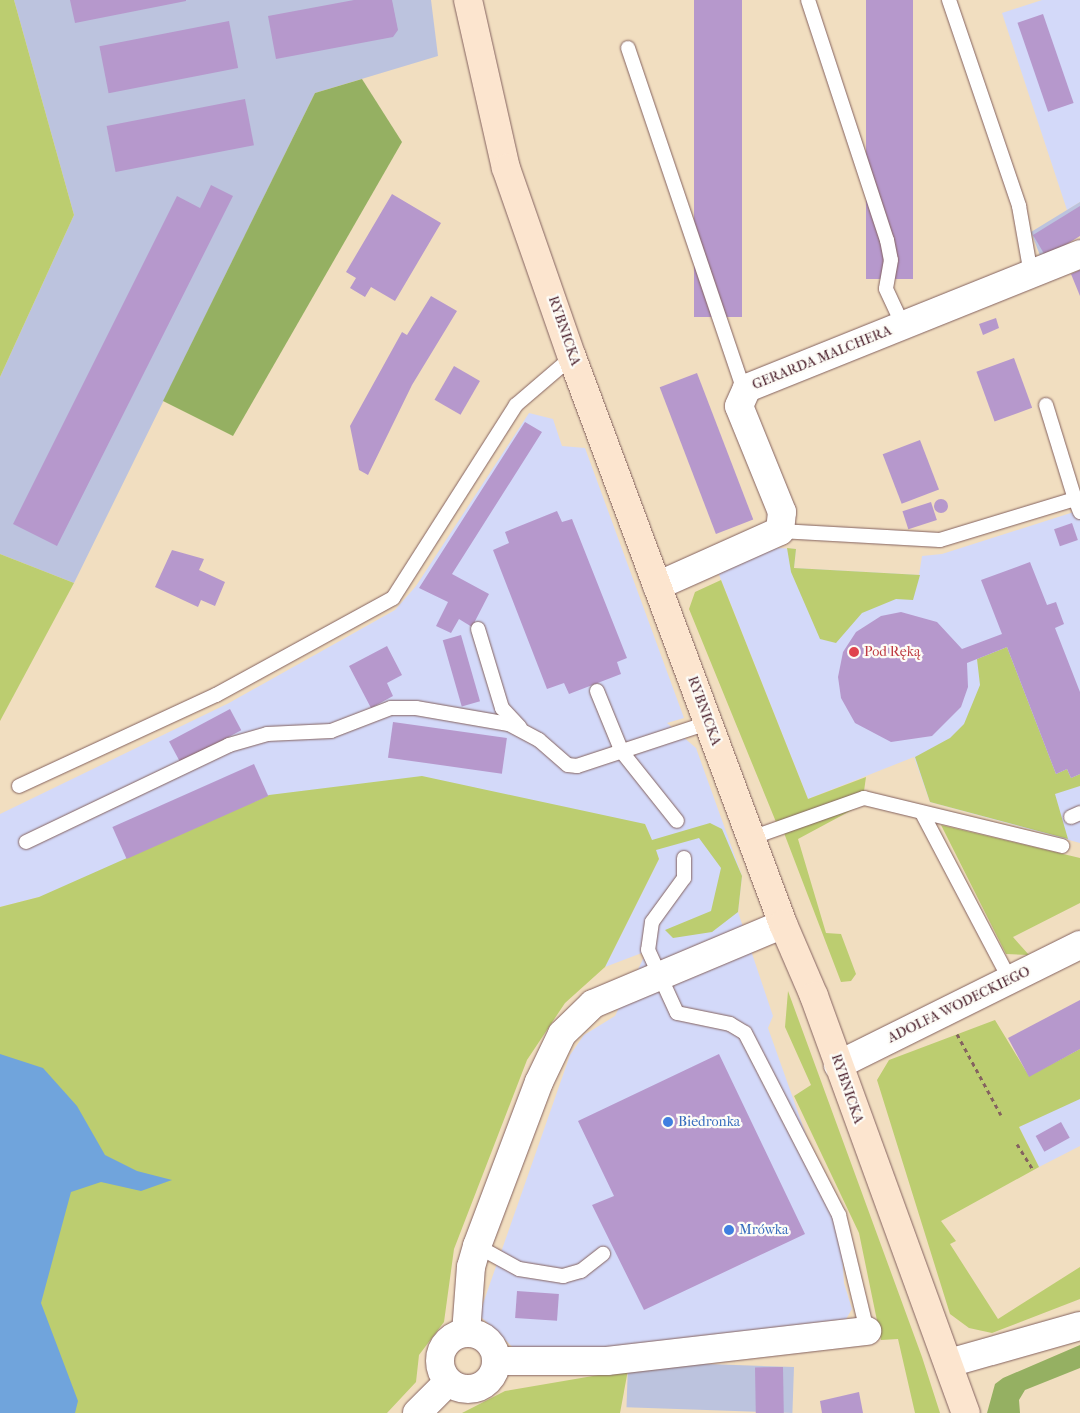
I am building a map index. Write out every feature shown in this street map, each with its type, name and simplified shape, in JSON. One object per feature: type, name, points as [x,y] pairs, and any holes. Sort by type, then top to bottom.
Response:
[{"type":"street","name":"RYBNICKA","points":[[468,0],[506,168],[572,357],[783,924],[838,1065],[966,1413]]},
{"type":"street","name":"GERARDA MALCHERA","points":[[780,531],[782,512],[739,406],[747,388],[1080,254]]},
{"type":"street","points":[[657,586],[780,531]]},
{"type":"street","points":[[466,1333],[471,1267],[477,1246],[539,1082],[562,1034],[593,1004],[658,974],[783,924]]},
{"type":"street","name":"ADOLFA WODECKIEGO","points":[[838,1065],[1080,946]]},
{"type":"street","points":[[949,1363],[1080,1326]]},
{"type":"street","points":[[496,1361],[607,1361],[866,1331]]},
{"type":"street","points":[[466,1333],[484,1338],[496,1361],[491,1378],[476,1389],[448,1382],[440,1367],[442,1348],[466,1333]]},
{"type":"street","points":[[417,1413],[448,1382]]},
{"type":"lane","points":[[808,0],[887,240],[891,260],[886,289],[903,326]]},
{"type":"lane","points":[[949,0],[1019,206],[1031,274]]},
{"type":"lane","points":[[628,48],[745,394]]},
{"type":"lane","points":[[19,786],[216,695],[394,598],[516,405],[572,357]]},
{"type":"lane","points":[[1046,405],[1080,512]]},
{"type":"lane","points":[[780,531],[940,540],[1075,499]]},
{"type":"lane","points":[[478,629],[502,708],[521,729],[568,765],[622,752],[708,723]]},
{"type":"lane","points":[[597,691],[622,752],[677,821]]},
{"type":"lane","points":[[26,842],[251,737],[331,731],[391,708],[416,708],[521,729]]},
{"type":"lane","points":[[751,838],[864,798],[1062,846]]},
{"type":"lane","points":[[922,813],[1010,980]]},
{"type":"lane","points":[[684,858],[684,878],[652,922],[647,938],[658,974],[677,1013],[730,1024],[745,1033],[838,1215],[866,1331]]},
{"type":"lane","points":[[477,1246],[519,1269],[563,1276],[581,1271],[603,1254]]},
{"type":"path","points":[[963,1031],[957,1034],[1001,1115]]},
{"type":"path","points":[[1018,1144],[1033,1170]]},
{"type":"shaded area","points":[[14,0],[431,0],[438,56],[315,93],[74,583],[0,554],[0,377],[74,215]]},
{"type":"shaded area","points":[[1042,0],[1080,0],[1080,202],[1067,210],[1002,13]]},
{"type":"shaded area","points":[[1080,202],[1080,235],[1041,258],[1031,232]]},
{"type":"shaded area","points":[[529,413],[553,419],[562,446],[585,448],[684,718],[667,723],[696,748],[742,876],[738,912],[773,1016],[768,1028],[841,1233],[844,1283],[852,1309],[846,1319],[524,1358],[479,1315],[570,1055],[584,1035],[615,1016],[647,951],[605,967],[659,859],[645,824],[39,897],[0,907],[0,814],[229,703],[395,610],[416,586]]},
{"type":"shaded area","points":[[1080,510],[1080,843],[930,802],[914,757],[808,799],[718,572],[777,548],[796,549],[794,568],[919,575],[922,556],[942,554]]},
{"type":"shaded area","points":[[1080,1090],[1080,1146],[1039,1167],[1019,1127]]},
{"type":"shaded area","points":[[628,1361],[794,1367],[792,1413],[626,1407]]},
{"type":"green space","points":[[0,0],[14,0],[74,215],[0,377]]},
{"type":"green space","points":[[362,79],[402,142],[233,436],[163,401],[315,93]]},
{"type":"green space","points":[[787,548],[796,549],[794,568],[920,575],[913,600],[896,599],[862,613],[836,643],[820,639],[791,572]]},
{"type":"green space","points":[[0,554],[74,583],[0,721]]},
{"type":"green space","points":[[721,580],[808,799],[866,777],[864,791],[776,822],[689,609],[695,592]]},
{"type":"green space","points":[[1007,647],[1056,774],[1067,769],[1071,778],[1080,774],[1080,786],[1055,794],[1068,839],[930,802],[915,757],[950,738],[964,724],[980,685],[977,659]]},
{"type":"green space","points":[[422,776],[645,824],[652,840],[710,823],[722,829],[742,876],[738,912],[712,932],[673,938],[665,930],[711,911],[721,868],[699,838],[656,850],[659,859],[605,967],[565,1003],[527,1060],[454,1249],[444,1322],[419,1355],[416,1382],[387,1413],[0,1413],[0,907],[39,897],[269,795]]},
{"type":"green space","points":[[865,803],[798,839],[826,933],[841,934],[856,974],[851,981],[841,982],[784,833]]},
{"type":"green space","points":[[941,825],[1080,858],[1080,903],[1013,937],[1029,955],[1006,954]]},
{"type":"green space","points":[[788,991],[922,1357],[940,1413],[915,1413],[898,1339],[881,1340],[859,1233],[794,1096],[811,1085],[785,1027]]},
{"type":"green space","points":[[995,1020],[1029,1076],[1080,1049],[1080,1099],[1019,1127],[1039,1167],[941,1221],[956,1241],[950,1244],[998,1319],[1080,1267],[1080,1299],[992,1333],[969,1328],[950,1314],[877,1080],[889,1060]]},
{"type":"green space","points":[[1080,1345],[1080,1368],[1025,1390],[1019,1400],[1020,1413],[987,1413],[995,1384],[1003,1378]]},
{"type":"green space","points":[[628,1370],[620,1413],[462,1413],[505,1391]]},
{"type":"water","points":[[0,1054],[43,1068],[77,1106],[105,1155],[137,1171],[172,1180],[141,1191],[101,1182],[71,1192],[41,1303],[78,1401],[75,1413],[0,1413]]},
{"type":"building","points":[[70,0],[186,0],[186,1],[75,23]]},
{"type":"building","points":[[354,0],[392,0],[398,30],[393,37],[276,59],[268,16]]},
{"type":"building","points":[[694,0],[742,0],[742,317],[694,317]]},
{"type":"building","points":[[866,0],[913,0],[913,279],[866,279]]},
{"type":"building","points":[[1043,14],[1074,103],[1048,112],[1017,23]]},
{"type":"building","points":[[229,21],[238,68],[109,93],[99,46]]},
{"type":"building","points":[[245,99],[254,145],[116,172],[107,126]]},
{"type":"building","points":[[211,185],[233,196],[57,546],[13,524],[177,196],[200,208]]},
{"type":"building","points":[[392,194],[441,223],[395,301],[371,287],[365,297],[350,288],[356,278],[346,272]]},
{"type":"building","points":[[1080,206],[1080,236],[1046,257],[1033,235]]},
{"type":"building","points":[[1080,270],[1080,296],[1071,274]]},
{"type":"building","points":[[431,296],[457,311],[412,385],[368,475],[359,470],[350,426],[402,332],[407,335]]},
{"type":"building","points":[[996,318],[999,328],[983,335],[979,324]]},
{"type":"building","points":[[1014,358],[1032,408],[995,421],[976,372]]},
{"type":"building","points":[[454,366],[480,381],[460,415],[434,400]]},
{"type":"building","points":[[697,373],[753,520],[716,534],[660,387]]},
{"type":"building","points":[[525,422],[542,432],[452,574],[489,594],[472,627],[459,619],[451,633],[436,626],[448,602],[419,588]]},
{"type":"building","points":[[920,440],[939,489],[902,504],[883,454]]},
{"type":"building","points":[[941,499],[946,501],[948,506],[946,511],[941,513],[936,511],[934,506],[936,501]]},
{"type":"building","points":[[931,502],[937,520],[908,529],[902,511]]},
{"type":"building","points":[[557,511],[562,522],[572,519],[627,658],[617,662],[621,674],[569,694],[564,683],[547,689],[493,550],[509,543],[505,532]]},
{"type":"building","points":[[1072,523],[1078,540],[1060,546],[1054,529]]},
{"type":"building","points":[[172,550],[204,559],[199,570],[225,582],[215,606],[201,600],[198,607],[155,587]]},
{"type":"building","points":[[1030,562],[1047,605],[1056,602],[1064,624],[1055,628],[1080,692],[1080,774],[1071,778],[1067,769],[1056,774],[1007,647],[967,663],[968,687],[961,707],[932,736],[891,742],[855,723],[841,698],[838,677],[843,652],[856,632],[881,616],[901,612],[937,622],[962,649],[1002,634],[981,580]]},
{"type":"building","points":[[461,635],[480,701],[462,707],[443,640]]},
{"type":"building","points":[[387,646],[402,675],[387,683],[393,696],[371,708],[349,666]]},
{"type":"building","points":[[230,709],[241,730],[180,763],[169,741]]},
{"type":"building","points":[[393,722],[507,738],[502,774],[388,758]]},
{"type":"building","points":[[254,764],[268,796],[127,859],[112,827]]},
{"type":"building","points":[[1080,1000],[1080,1049],[1029,1077],[1008,1038]]},
{"type":"building","points":[[719,1054],[805,1234],[644,1310],[592,1205],[614,1196],[578,1121]]},
{"type":"building","points":[[1061,1122],[1070,1138],[1044,1152],[1036,1136]]},
{"type":"building","points":[[517,1291],[559,1294],[557,1321],[515,1318]]},
{"type":"building","points":[[755,1367],[783,1367],[784,1413],[756,1413]]},
{"type":"building","points":[[859,1392],[863,1413],[822,1413],[820,1401]]},
{"type":"place","name":"Pod Ręką","points":[[854,652]]},
{"type":"place","name":"Biedronka","points":[[668,1122]]},
{"type":"place","name":"Mrówka","points":[[729,1230]]}]
